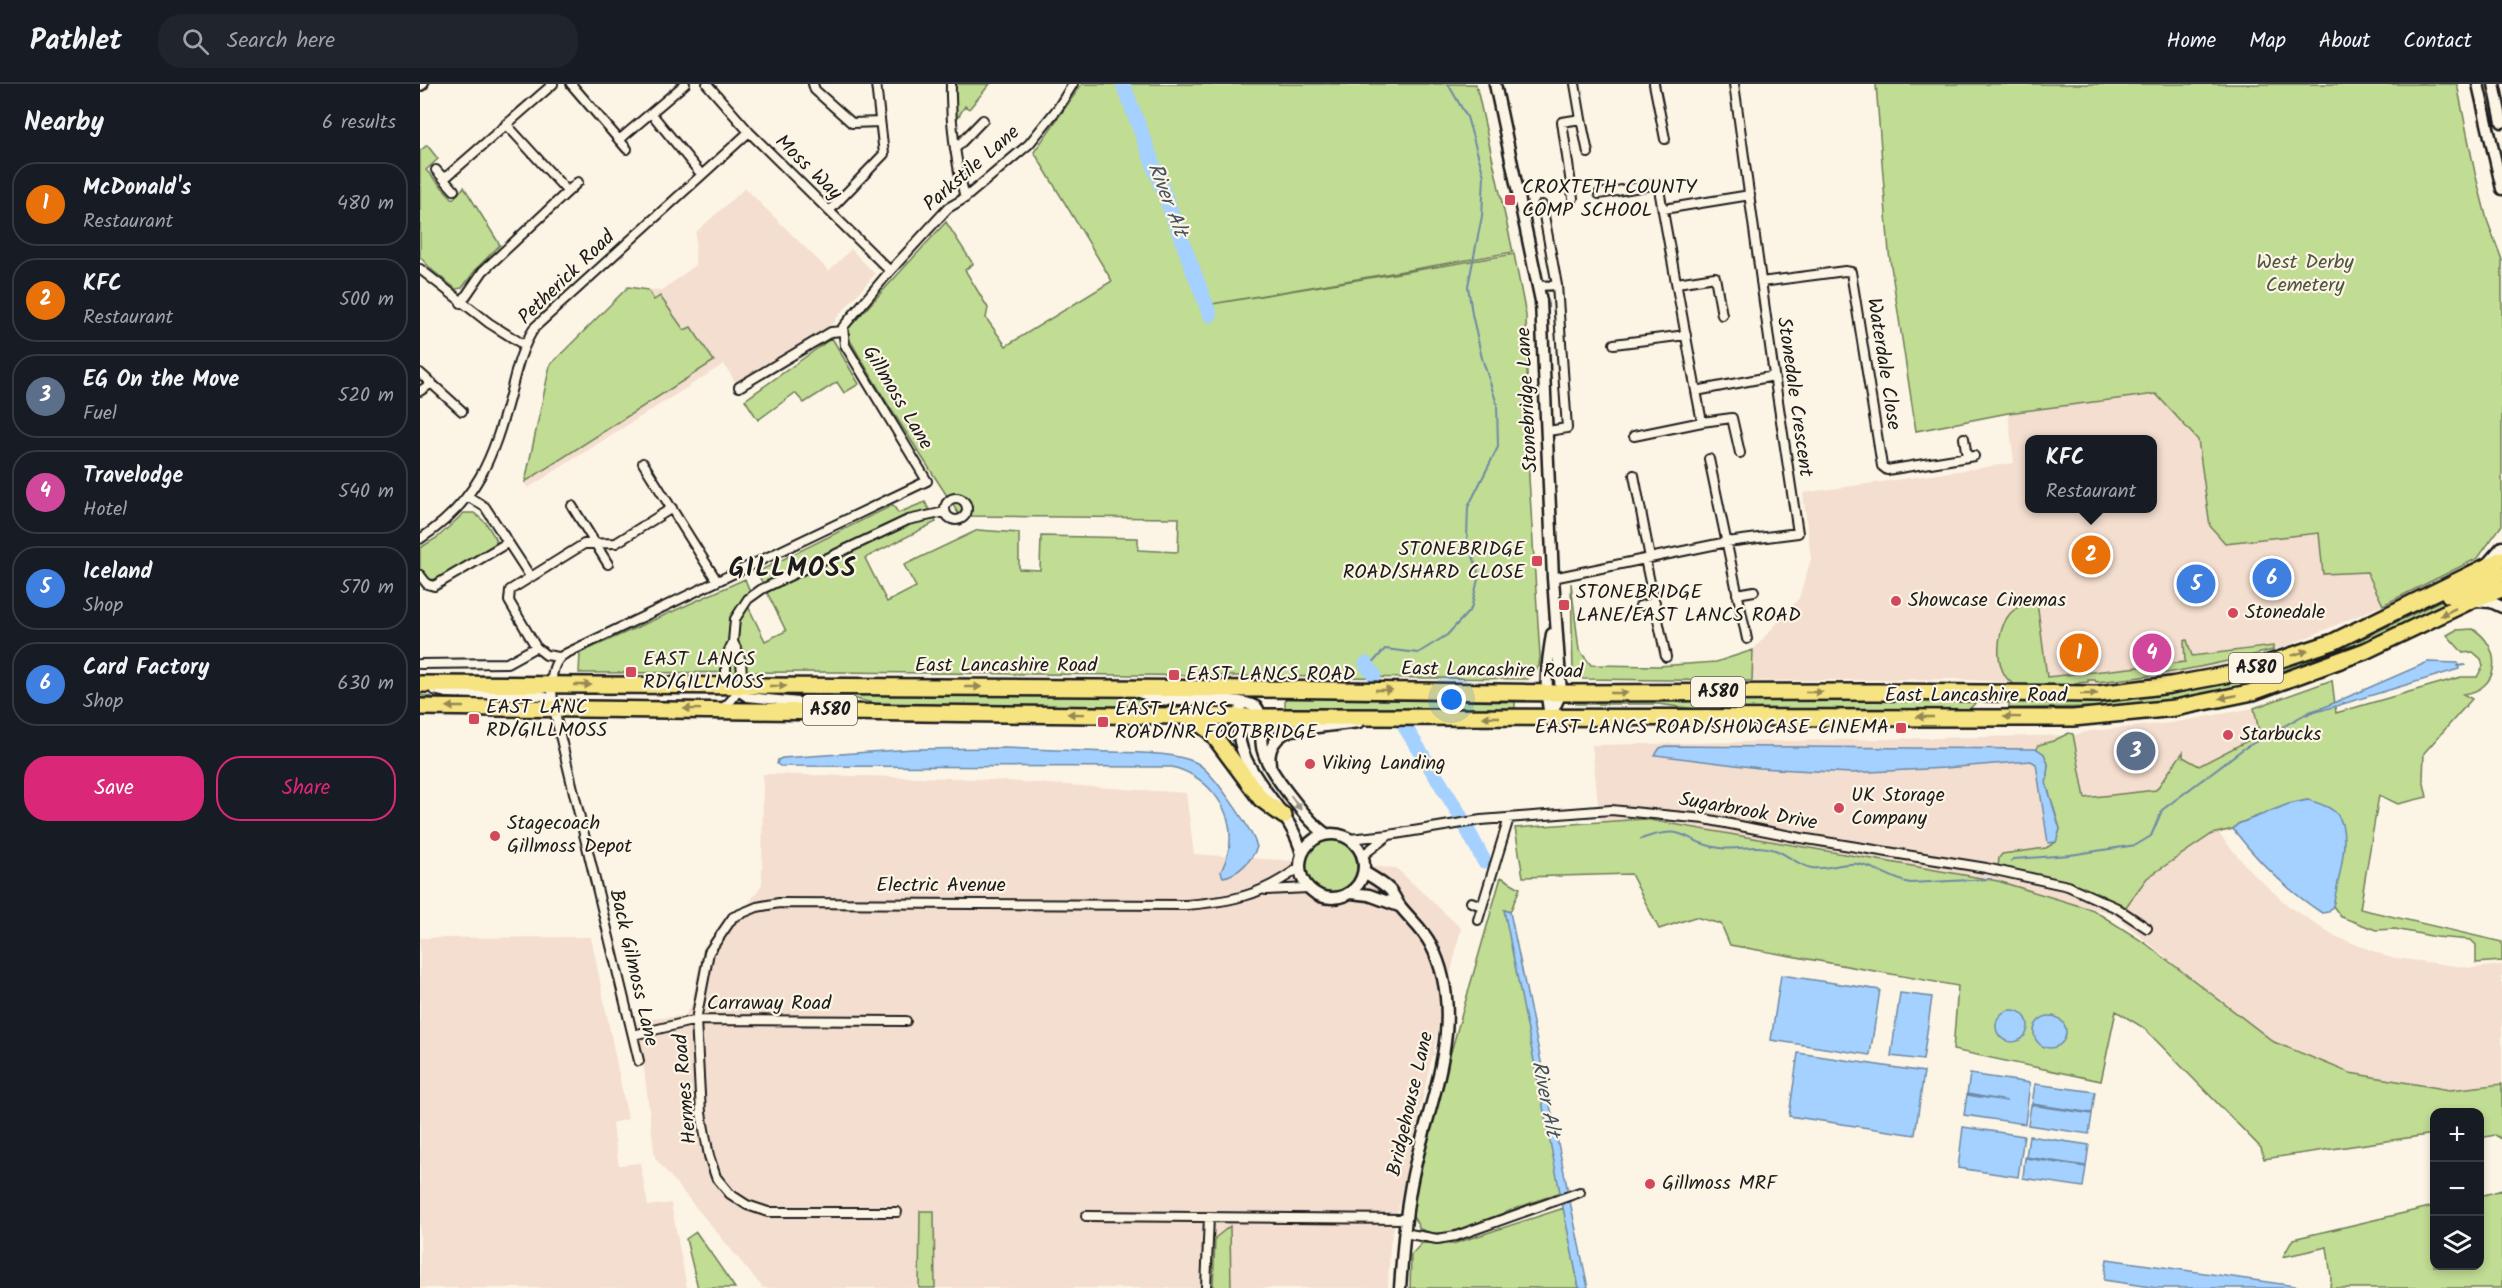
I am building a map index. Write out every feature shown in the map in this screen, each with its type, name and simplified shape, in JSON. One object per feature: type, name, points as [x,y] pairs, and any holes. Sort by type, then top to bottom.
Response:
[{"type":"highway","name":"East Lancashire Road","points":[[420,685],[1127,688],[1553,693],[2098,694],[2171,685],[2242,672],[2333,642],[2502,559]]},
{"type":"highway","points":[[2333,642],[2366,635],[2449,595],[2502,574]]},
{"type":"highway","name":"East Lancashire Road","points":[[420,707],[1189,716],[1242,710],[1260,717],[2073,718],[2175,708],[2253,692],[2366,651],[2472,600],[2502,589]]},
{"type":"highway","points":[[1189,716],[1210,732],[1261,799],[1284,816]]},
{"type":"street","points":[[444,179],[554,84]]},
{"type":"street","points":[[571,84],[627,149]]},
{"type":"street","points":[[619,140],[685,84]]},
{"type":"street","name":"Moss Way","points":[[707,84],[749,132],[890,271]]},
{"type":"street","points":[[813,84],[815,90],[852,123],[880,122]]},
{"type":"street","points":[[829,211],[884,154],[876,84]]},
{"type":"street","points":[[951,84],[950,122],[965,198]]},
{"type":"street","name":"Parkstile Lane","points":[[842,331],[847,319],[948,208],[965,198],[1029,144],[1058,108],[1073,84]]},
{"type":"street","name":"Stonebridge Lane","points":[[1495,84],[1539,286],[1556,616],[1550,717]]},
{"type":"street","points":[[1575,84],[1588,153]]},
{"type":"street","points":[[1654,84],[1665,139]]},
{"type":"street","name":"Stonedale Crescent","points":[[1553,578],[1727,542],[1798,533],[1734,84]]},
{"type":"street","points":[[2478,84],[2502,189]]},
{"type":"street","points":[[2497,87],[2502,122]]},
{"type":"street","points":[[651,113],[701,174]]},
{"type":"street","points":[[1573,198],[1562,122],[1581,119]]},
{"type":"street","points":[[955,149],[983,120]]},
{"type":"street","points":[[506,124],[567,191]]},
{"type":"street","name":"Petherick Road","points":[[420,539],[438,527],[469,497],[488,464],[524,345],[535,327],[749,132]]},
{"type":"street","points":[[436,170],[454,190]]},
{"type":"street","points":[[461,303],[483,271],[578,182]]},
{"type":"street","points":[[1599,194],[1658,184],[1702,422]]},
{"type":"street","points":[[1664,209],[1750,195]]},
{"type":"street","points":[[1542,205],[1557,285],[1567,428],[1548,431]]},
{"type":"street","name":"Waterdale Close","points":[[1761,282],[1851,272],[1882,466],[1887,470],[1970,456],[1964,438]]},
{"type":"street","points":[[422,275],[524,345]]},
{"type":"street","points":[[1677,283],[1715,277],[1722,315]]},
{"type":"street","points":[[1539,286],[1557,285]]},
{"type":"street","points":[[739,387],[831,332],[842,331]]},
{"type":"street","name":"Gillmoss Lane","points":[[717,580],[927,482],[845,345],[842,331]]},
{"type":"street","points":[[1614,344],[1686,335]]},
{"type":"street","points":[[420,373],[462,411]]},
{"type":"street","points":[[1696,391],[1774,376]]},
{"type":"street","points":[[420,391],[432,383]]},
{"type":"street","points":[[1634,436],[1732,418],[1740,453]]},
{"type":"street","points":[[1709,459],[1747,639]]},
{"type":"street","points":[[643,463],[672,508],[717,580],[559,657],[546,655],[536,647],[509,601],[510,590],[584,544],[616,543],[672,508]]},
{"type":"street","points":[[1634,475],[1654,602],[1666,657]]},
{"type":"street","points":[[469,497],[485,507],[530,576]]},
{"type":"street","points":[[573,506],[608,564]]},
{"type":"street","points":[[877,711],[808,701],[747,697],[726,677],[726,657],[733,642],[735,619],[754,594],[908,520],[945,512]]},
{"type":"street","points":[[420,575],[426,584],[434,586],[507,543]]},
{"type":"street","points":[[2484,568],[2502,547]]},
{"type":"street","points":[[1737,594],[1754,591]]},
{"type":"street","points":[[2472,600],[2491,602],[2502,607]]},
{"type":"street","points":[[1640,606],[1654,602]]},
{"type":"street","points":[[1553,693],[1545,675],[1556,616]]},
{"type":"street","points":[[719,710],[736,688],[741,656],[733,642]]},
{"type":"street","points":[[420,664],[507,663],[536,647]]},
{"type":"street","name":"Back Gilmoss Lane","points":[[559,657],[553,670],[555,708],[639,1061]]},
{"type":"street","points":[[420,685],[447,693],[543,696],[550,699],[555,708]]},
{"type":"street","points":[[1127,688],[1160,699],[1242,710]]},
{"type":"street","points":[[1263,689],[1254,693],[1242,710],[1240,743],[1245,761],[1296,833],[1302,854],[1300,867],[1302,878],[1308,888],[1321,897],[1329,898],[1351,893],[1360,884],[1364,872],[1363,855],[1349,839],[1341,835],[1326,834],[1316,838],[1302,854]]},
{"type":"street","points":[[1270,767],[1271,748],[1278,737],[1287,731],[1347,724],[1383,716]]},
{"type":"street","points":[[1260,717],[1261,746],[1270,767],[1312,824],[1326,834]]},
{"type":"street","name":"Sugarbrook Drive","points":[[1389,836],[1424,828],[1509,818],[1611,810],[1705,819],[1801,838],[1986,868],[2068,886],[2117,908],[2147,928]]},
{"type":"street","points":[[1478,920],[1509,818]]},
{"type":"street","points":[[1349,839],[1389,836]]},
{"type":"street","points":[[1363,855],[1389,836]]},
{"type":"street","name":"Electric Avenue","points":[[1261,891],[1300,867]]},
{"type":"street","name":"Bridgehouse Lane","points":[[1364,872],[1390,891],[1399,906],[1413,918],[1431,944],[1444,978],[1448,1010],[1446,1047],[1413,1174],[1405,1219],[1400,1288]]},
{"type":"street","name":"Electric Avenue","points":[[696,1020],[709,952],[733,916],[757,907],[778,903],[860,902],[1186,905],[1228,901],[1261,891],[1308,888]]},
{"type":"street","name":"Bridgehouse Lane","points":[[1351,893],[1369,895],[1399,906]]},
{"type":"street","points":[[1471,902],[1482,906]]},
{"type":"street","name":"Carraway Road","points":[[633,1035],[696,1020],[906,1021]]},
{"type":"street","name":"Hermes Road","points":[[696,1020],[700,1113],[706,1145],[716,1177],[730,1194],[747,1205],[768,1212],[897,1212]]},
{"type":"street","points":[[1404,1233],[1437,1239],[1456,1236],[1580,1192]]},
{"type":"street","points":[[1086,1216],[1405,1219]]},
{"type":"street","points":[[1206,1288],[1209,1217]]},
{"type":"street","points":[[1198,1288],[1206,1273]]},
{"type":"shaded area","points":[[745,188],[829,271],[851,249],[875,274],[836,321],[739,388],[724,364],[528,488],[525,484],[555,367],[633,289],[663,290],[695,265],[696,232]]},
{"type":"shaded area","points":[[2156,394],[2198,440],[2210,526],[2319,533],[2367,572],[2383,605],[2287,646],[2226,664],[2138,681],[2052,685],[1953,679],[1752,681],[1753,650],[1799,598],[1811,559],[1803,493],[2014,463],[2008,413]]},
{"type":"shaded area","points":[[2254,708],[2259,731],[2253,738],[2199,766],[2183,757],[2182,753],[2156,790],[2085,799],[2080,774],[2090,850],[2215,829],[2252,873],[2291,908],[2337,937],[2388,957],[2472,968],[2502,965],[2502,1083],[2450,1090],[2352,1073],[2273,1042],[2112,913],[1859,856],[1676,824],[1600,823],[1592,745],[2075,735],[2089,731],[2171,723]]},
{"type":"shaded area","points":[[763,774],[959,778],[1186,793],[1194,854],[1396,868],[1461,928],[1434,1047],[1435,1056],[1432,1056],[1390,1245],[1388,1288],[763,1288],[655,1158],[638,1020],[684,1016],[691,1006],[703,948],[729,913],[748,905],[762,884]]},
{"type":"shaded area","points":[[591,937],[628,1119],[612,1123],[619,1165],[640,1163],[648,1206],[671,1203],[687,1288],[420,1288],[420,938]]},
{"type":"green space","points":[[950,84],[990,84],[969,109],[965,106],[950,130]]},
{"type":"green space","points":[[1082,84],[1476,84],[1513,252],[1206,305],[1514,254],[1526,315],[1529,478],[1540,656],[1539,666],[1528,679],[833,672],[579,673],[580,653],[745,579],[753,600],[747,604],[765,641],[786,631],[757,572],[893,505],[898,513],[925,502],[936,522],[865,558],[887,602],[916,587],[904,565],[978,530],[1019,533],[1019,569],[1040,570],[1041,536],[1138,538],[1138,550],[1178,552],[1179,518],[960,516],[887,403],[845,332],[946,222],[973,264],[965,270],[988,308],[986,318],[1006,346],[1112,281],[1034,152]]},
{"type":"green space","name":"West Derby Cemetery","points":[[1876,84],[2457,84],[2487,220],[2502,260],[2502,525],[2478,558],[2383,605],[2367,572],[2323,574],[2319,533],[2225,543],[2210,526],[2198,440],[2156,394],[2008,413],[1916,431],[1889,253]]},
{"type":"green space","points":[[427,145],[438,159],[426,170],[453,199],[464,187],[500,245],[477,268],[462,288],[456,289],[420,257],[420,151]]},
{"type":"green space","points":[[628,287],[648,290],[654,300],[660,296],[684,330],[691,327],[714,361],[525,482],[550,365]]},
{"type":"green space","points":[[832,338],[859,384],[844,393],[837,382],[804,403],[795,393],[758,420],[745,400]]},
{"type":"green space","points":[[464,513],[474,513],[486,523],[497,541],[435,580],[426,578],[420,569],[420,548],[438,537]]},
{"type":"green space","points":[[1571,583],[1579,650],[1591,665],[1658,666],[1716,662],[1753,650],[1752,681],[1583,679],[1573,672]]},
{"type":"green space","points":[[2448,597],[2458,601],[2375,641],[2245,688],[2121,710],[2100,707],[2009,708],[2009,701],[2102,701],[2178,691],[2360,640]]},
{"type":"green space","points":[[2037,602],[2047,677],[2185,662],[2184,641],[2187,640],[2192,656],[2273,646],[2273,650],[2163,674],[2096,682],[2088,680],[2088,682],[2043,688],[2025,688],[2010,681],[2004,674],[2000,665],[1999,643],[2004,623],[2009,615],[2021,606]]},
{"type":"green space","points":[[2473,629],[2489,646],[2493,656],[2494,666],[2491,676],[2485,685],[2476,691],[2463,694],[2472,699],[2424,753],[2423,779],[2427,797],[2398,804],[2379,795],[2360,909],[2502,942],[2502,961],[2476,963],[2476,945],[2471,940],[2436,937],[2395,929],[2376,930],[2341,917],[2333,906],[2344,844],[2307,800],[2289,804],[2238,824],[2233,829],[2212,834],[2147,878],[2125,908],[2076,885],[1998,867],[2002,854],[2046,848],[2056,842],[2060,829],[2046,783],[2048,764],[2044,754],[2037,749],[2038,745],[2069,733],[2073,734],[2085,798],[2156,790],[2183,752],[2183,757],[2199,766],[2253,738],[2259,731],[2254,708],[2332,680],[2336,713],[2461,677],[2477,677],[2483,666],[2481,659],[2473,652],[2463,653],[2447,635],[2456,630]]},
{"type":"green space","points":[[775,692],[1129,694],[1212,705],[1211,708],[877,704],[852,698],[775,696]]},
{"type":"green space","points":[[420,695],[538,699],[544,702],[420,702]]},
{"type":"green space","points":[[1285,697],[1515,699],[1515,709],[1285,710]]},
{"type":"green space","points":[[1574,699],[1977,701],[1967,712],[1710,711],[1658,704],[1576,704]]},
{"type":"green space","points":[[1644,819],[1998,881],[2093,910],[2145,943],[2274,1042],[2350,1073],[2450,1090],[2502,1084],[2502,1139],[2495,1135],[2484,1137],[2484,1108],[2430,1108],[2430,1135],[2264,1159],[2261,1148],[2144,1028],[2116,1011],[2101,1081],[1953,1050],[1958,986],[1730,945],[1721,924],[1695,917],[1659,929],[1631,874],[1523,877],[1515,828]]},
{"type":"green space","points":[[1331,840],[1345,844],[1353,852],[1357,866],[1353,880],[1345,888],[1331,892],[1317,888],[1309,880],[1305,866],[1309,852],[1317,844]]},
{"type":"green space","points":[[1501,877],[1520,888],[1510,912],[1505,910],[1561,1192],[1449,1233],[1432,1233],[1420,1229],[1412,1214],[1417,1179]]},
{"type":"green space","points":[[2502,1190],[2502,1288],[2330,1288],[2331,1277],[2327,1247],[2283,1257],[2293,1239],[2430,1207],[2430,1270],[2484,1270],[2484,1195]]},
{"type":"green space","points":[[1564,1208],[1579,1288],[1410,1288],[1411,1255],[1422,1243],[1453,1244]]},
{"type":"green space","points":[[920,1211],[934,1211],[935,1288],[919,1288]]},
{"type":"green space","points":[[1230,1226],[1231,1288],[1213,1288],[1215,1238]]},
{"type":"green space","points":[[696,1232],[735,1288],[698,1288],[686,1239]]},
{"type":"water","points":[[2428,662],[2458,663],[2459,669],[2306,715]]},
{"type":"water","points":[[1666,746],[2037,749],[2044,754],[2048,764],[2046,783],[2060,829],[2056,842],[2048,843],[2036,764],[2031,761],[1851,773],[1759,768],[1655,755],[1660,748]]},
{"type":"water","points":[[1003,748],[1155,754],[1176,756],[1195,762],[1211,776],[1230,800],[1254,838],[1257,847],[1244,866],[1229,876],[1223,877],[1221,872],[1230,841],[1229,828],[1221,804],[1214,794],[1195,777],[1172,767],[780,766],[777,764],[782,758],[913,749]]},
{"type":"water","points":[[2308,800],[2334,811],[2342,823],[2344,834],[2344,846],[2333,906],[2328,912],[2322,913],[2274,875],[2233,829],[2238,824],[2289,804]]},
{"type":"water","points":[[1504,910],[1510,912],[1588,1288],[1579,1288]]},
{"type":"water","points":[[1781,975],[1880,990],[1870,1055],[1771,1040]]},
{"type":"water","points":[[1900,993],[1932,997],[1923,1060],[1891,1056]]},
{"type":"water","points":[[2012,1010],[2023,1015],[2028,1026],[2023,1037],[2012,1042],[2001,1037],[1996,1026],[2001,1015]]},
{"type":"water","points":[[2050,1016],[2061,1021],[2066,1032],[2061,1043],[2050,1048],[2039,1043],[2034,1032],[2039,1021]]},
{"type":"water","points":[[1798,1053],[1924,1072],[1915,1135],[1789,1116]]},
{"type":"water","points":[[1970,1074],[2030,1083],[2025,1124],[1964,1115],[1967,1095],[2007,1101],[1967,1094]]},
{"type":"water","points":[[2035,1084],[2095,1092],[2092,1113],[2032,1104]]},
{"type":"water","points":[[2031,1105],[2092,1114],[2089,1134],[2028,1125]]},
{"type":"water","points":[[1963,1127],[2024,1136],[2018,1177],[1958,1168]]},
{"type":"water","points":[[2029,1136],[2089,1145],[2086,1166],[2026,1157]]},
{"type":"water","points":[[2025,1158],[2086,1167],[2083,1187],[2023,1178]]},
{"type":"water","points":[[2107,1259],[2309,1288],[2157,1288],[2104,1280]]},
{"type":"waterway","name":"River Alt","points":[[1123,84],[1210,315]]},
{"type":"waterway","points":[[1369,667],[1385,649],[1418,653],[1447,635],[1471,609],[1479,575],[1467,538],[1468,507],[1498,447],[1497,404],[1482,358],[1468,286],[1482,216],[1484,176],[1467,117],[1448,84]]},
{"type":"waterway","name":"River Alt","points":[[1366,664],[1374,675]]},
{"type":"waterway","points":[[2457,666],[2465,665]]},
{"type":"waterway","points":[[2011,861],[2136,845],[2151,836],[2162,810],[2243,749],[2309,712],[2322,708]]},
{"type":"waterway","name":"River Alt","points":[[1405,727],[1457,810],[1484,861]]},
{"type":"waterway","points":[[1641,839],[1657,834],[1677,833],[1720,848],[1768,848],[1812,868],[1858,864],[1910,883],[1991,879]]},
{"type":"place","name":"CROXTETH COUNTY COMP SCHOOL","points":[[1510,200]]},
{"type":"place","name":"KFC","points":[[2091,555]]},
{"type":"place","name":"STONEBRIDGE ROAD/SHARD CLOSE","points":[[1537,561]]},
{"type":"place","name":"Card Factory","points":[[2272,578]]},
{"type":"place","name":"Iceland","points":[[2196,584]]},
{"type":"place","name":"Showcase Cinemas","points":[[1896,601]]},
{"type":"place","name":"STONEBRIDGE LANE/EAST LANCS ROAD","points":[[1564,605]]},
{"type":"place","name":"Stonedale","points":[[2233,613]]},
{"type":"place","name":"McDonald's","points":[[2079,653]]},
{"type":"place","name":"Travelodge","points":[[2152,653]]},
{"type":"place","name":"EAST LANCS RD/GILLMOSS","points":[[631,672]]},
{"type":"place","name":"EAST LANCS ROAD","points":[[1174,675]]},
{"type":"place","name":"EAST LANC RD/GILLMOSS","points":[[474,719]]},
{"type":"place","name":"EAST LANCS ROAD/NR FOOTBRIDGE","points":[[1103,722]]},
{"type":"place","name":"EAST LANCS ROAD/SHOWCASE CINEMA","points":[[1901,728]]},
{"type":"place","name":"Starbucks","points":[[2228,735]]},
{"type":"place","name":"EG On the Move","points":[[2136,751]]},
{"type":"place","name":"Viking Landing","points":[[1310,764]]},
{"type":"place","name":"UK Storage Company","points":[[1839,808]]},
{"type":"place","name":"Stagecoach Gillmoss Depot","points":[[495,836]]},
{"type":"place","name":"Gillmoss MRF","points":[[1650,1184]]},
{"type":"district","name":"GILLMOSS","points":[[793,569]]}]
